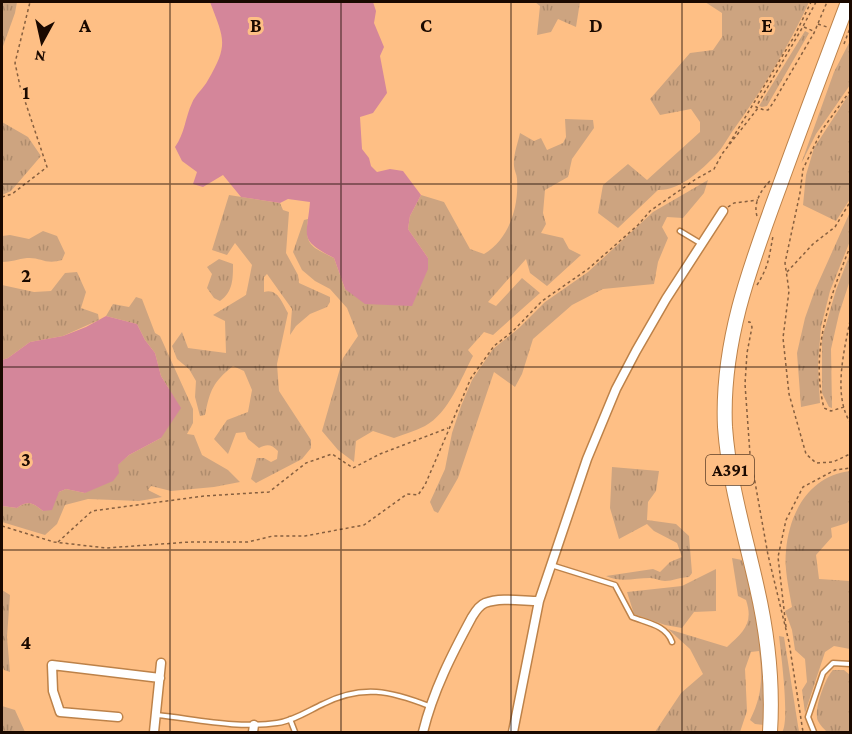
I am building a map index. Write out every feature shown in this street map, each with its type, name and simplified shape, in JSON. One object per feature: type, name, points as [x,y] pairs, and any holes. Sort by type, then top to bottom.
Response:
[{"type":"highway","name":"A391","points":[[770,732],[771,685],[767,638],[757,587],[733,493],[728,457],[726,391],[729,348],[737,310],[753,258],[848,2]]},
{"type":"street","points":[[513,732],[538,601],[587,459],[616,389],[654,320],[723,211]]},
{"type":"street","points":[[423,732],[429,706],[458,643],[477,610],[485,603],[538,601]]},
{"type":"street","points":[[154,732],[162,663]]},
{"type":"street","points":[[118,717],[60,712],[53,691],[52,665],[160,678]]},
{"type":"lane","points":[[680,231],[701,243]]},
{"type":"lane","points":[[550,565],[615,585],[632,617],[663,629],[670,635],[672,642]]},
{"type":"lane","points":[[814,732],[808,717],[823,673],[833,663],[850,664]]},
{"type":"lane","points":[[156,715],[253,728],[290,719],[337,697],[363,691],[405,697],[429,706]]},
{"type":"lane","points":[[290,719],[295,732]]},
{"type":"path","points":[[2,196],[12,194],[46,168],[15,63],[30,2]]},
{"type":"path","points":[[2,526],[58,542],[106,548],[190,542],[248,542],[273,536],[305,536],[364,525],[407,494],[418,495],[425,485],[471,378],[494,346],[513,331],[543,301],[588,269],[638,225],[650,211],[714,169],[776,67],[811,2]]},
{"type":"path","points":[[722,154],[758,108],[756,107],[816,2]]},
{"type":"path","points":[[758,108],[768,110],[814,32],[827,2]]},
{"type":"path","points":[[818,24],[831,28]]},
{"type":"path","points":[[804,26],[814,32]]},
{"type":"path","points":[[844,45],[850,28]]},
{"type":"path","points":[[850,91],[822,130],[803,168],[785,263],[789,291],[783,338],[789,394],[807,454],[816,463],[833,462],[850,454]]},
{"type":"path","points":[[723,211],[734,203],[758,200]]},
{"type":"path","points":[[787,272],[813,244],[835,227],[850,202]]},
{"type":"path","points":[[756,288],[764,277],[774,234]]},
{"type":"path","points":[[844,407],[831,411],[824,408],[820,391],[819,367],[821,337],[830,301],[850,247]]},
{"type":"path","points":[[744,321],[750,322],[752,327],[745,384],[750,454],[768,555],[786,630],[802,732]]},
{"type":"path","points":[[850,321],[840,370],[845,414],[850,422]]},
{"type":"path","points":[[58,542],[92,511],[204,496],[270,492],[306,463],[332,454],[353,468],[380,454],[450,428]]},
{"type":"path","points":[[786,630],[778,557],[786,520],[803,487],[836,470],[850,468]]},
{"type":"green space","points":[[2,2],[17,2],[2,49]]},
{"type":"green space","points":[[535,2],[580,2],[576,27],[558,19],[551,32],[537,35],[540,6]]},
{"type":"green space","points":[[705,2],[809,2],[793,35],[755,99],[718,152],[687,180],[673,188],[658,190],[618,228],[598,213],[603,185],[628,164],[647,180],[700,132],[700,122],[691,109],[660,115],[650,99],[690,53],[713,50],[722,37],[722,13]]},
{"type":"green space","points":[[805,31],[809,33],[767,106],[759,106]]},
{"type":"green space","points":[[850,41],[850,85],[816,134],[801,164],[834,72]]},
{"type":"green space","points":[[849,94],[850,199],[836,221],[803,205],[806,175],[814,148]]},
{"type":"green space","points":[[565,119],[593,120],[594,128],[572,159],[568,177],[545,190],[543,213],[546,224],[541,233],[563,238],[569,249],[581,255],[547,286],[530,273],[526,259],[488,302],[496,306],[522,278],[540,293],[493,335],[484,332],[468,350],[473,356],[454,394],[441,413],[425,426],[394,438],[373,431],[356,441],[354,462],[338,450],[322,431],[343,358],[358,336],[347,308],[330,289],[315,281],[302,270],[293,252],[304,220],[308,219],[307,235],[311,244],[334,258],[345,289],[428,258],[408,229],[410,216],[421,195],[444,202],[470,249],[484,254],[500,240],[514,211],[517,177],[514,162],[520,133],[534,141],[541,138],[547,150],[563,143],[566,137]]},
{"type":"green space","points":[[2,122],[28,137],[41,156],[11,191],[2,195]]},
{"type":"green space","points":[[708,180],[704,193],[683,218],[667,217],[662,227],[668,238],[658,262],[654,284],[603,289],[572,305],[533,339],[522,374],[515,387],[494,372],[458,478],[438,513],[434,511],[430,502],[445,469],[452,433],[461,406],[472,380],[493,349],[519,328],[545,302],[588,272],[653,212]]},
{"type":"green space","points":[[229,195],[280,203],[283,210],[289,212],[286,253],[298,275],[299,283],[330,297],[327,307],[310,314],[296,326],[290,335],[292,309],[267,274],[264,277],[264,292],[269,291],[276,294],[288,313],[277,364],[279,391],[311,440],[311,448],[302,459],[256,483],[251,479],[257,458],[264,458],[271,462],[277,459],[278,451],[269,445],[259,448],[248,439],[245,432],[236,433],[228,454],[214,439],[227,420],[248,412],[252,390],[244,371],[233,366],[221,377],[211,393],[205,415],[200,416],[195,397],[196,381],[189,369],[177,359],[172,346],[182,332],[188,348],[226,353],[225,321],[213,315],[246,295],[252,265],[235,243],[227,255],[212,250]]},
{"type":"green space","points":[[850,212],[850,241],[830,291],[821,327],[818,364],[820,403],[801,407],[797,353],[805,318]]},
{"type":"green space","points":[[43,231],[57,236],[65,253],[62,260],[51,262],[27,258],[2,262],[2,236],[10,235],[29,239]]},
{"type":"green space","points":[[850,254],[850,280],[831,349],[832,408],[829,407],[822,393],[822,338],[836,290]]},
{"type":"green space","points":[[219,259],[233,264],[230,289],[220,301],[214,298],[207,288],[212,274],[207,267]]},
{"type":"green space","points":[[77,272],[86,292],[81,308],[98,314],[99,320],[63,336],[30,342],[2,360],[2,285],[34,292],[51,291],[65,273]]},
{"type":"green space","points":[[136,297],[142,299],[155,333],[160,336],[193,409],[193,423],[187,434],[194,435],[202,455],[228,470],[240,482],[171,491],[151,486],[148,490],[162,497],[139,501],[88,499],[65,505],[57,524],[45,535],[2,522],[2,506],[17,508],[30,504],[43,511],[59,492],[66,489],[85,493],[129,455],[161,438],[169,389],[161,376],[155,353],[137,324],[106,316],[113,304],[129,307]]},
{"type":"green space","points":[[612,467],[659,471],[656,491],[648,502],[647,520],[676,524],[689,536],[692,573],[689,577],[665,581],[650,578],[628,580],[606,576],[653,569],[660,572],[670,562],[682,557],[677,543],[654,531],[647,524],[619,539],[610,508]]},
{"type":"green space","points":[[850,471],[850,519],[847,523],[831,528],[832,537],[816,555],[819,579],[850,581],[850,649],[834,646],[825,652],[805,713],[802,690],[807,682],[805,659],[795,650],[792,630],[785,611],[792,607],[786,565],[788,537],[797,510],[813,488],[836,474]]},
{"type":"green space","points":[[732,558],[742,560],[754,598],[763,645],[765,725],[755,724],[750,720],[760,687],[759,651],[751,652],[745,669],[747,711],[740,732],[655,732],[681,693],[703,674],[690,649],[668,629],[727,647],[746,627],[748,608],[746,600],[738,596]]},
{"type":"green space","points":[[716,569],[716,611],[694,612],[682,628],[665,625],[634,614],[627,592],[682,586]]},
{"type":"green space","points":[[2,590],[10,595],[7,637],[10,672],[4,670],[2,664]]},
{"type":"green space","points":[[779,636],[784,637],[799,732],[782,732],[785,702]]},
{"type":"green space","points":[[833,670],[844,670],[850,675],[850,732],[827,732],[818,721],[817,710],[821,695]]},
{"type":"green space","points":[[2,706],[15,710],[25,732],[2,732]]},
{"type":"shaded area","points":[[210,2],[373,2],[376,11],[374,23],[384,47],[380,56],[387,93],[373,113],[360,117],[362,149],[377,172],[390,169],[403,171],[421,195],[410,216],[408,229],[428,258],[428,269],[412,306],[365,304],[345,289],[334,258],[315,246],[307,236],[310,202],[288,199],[280,203],[241,197],[223,175],[203,187],[193,184],[197,172],[182,161],[175,147],[193,100],[215,68],[222,49],[219,25]]},
{"type":"shaded area","points":[[106,316],[137,324],[155,353],[161,376],[181,408],[161,438],[129,455],[118,465],[119,473],[113,481],[85,493],[66,489],[59,492],[52,510],[43,511],[30,504],[17,508],[2,506],[2,360],[30,342],[63,336]]}]
